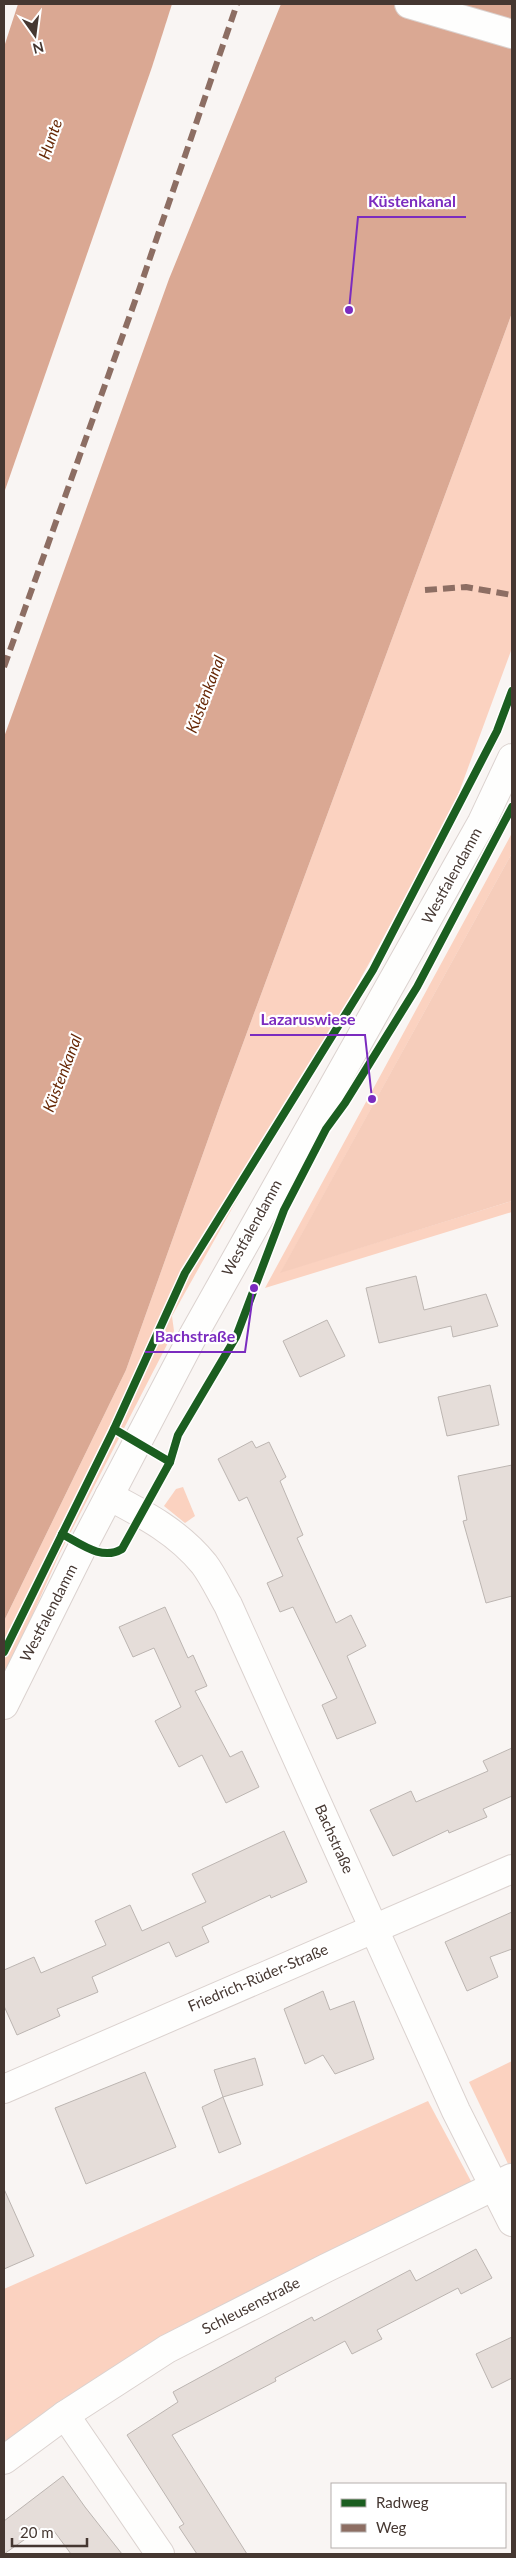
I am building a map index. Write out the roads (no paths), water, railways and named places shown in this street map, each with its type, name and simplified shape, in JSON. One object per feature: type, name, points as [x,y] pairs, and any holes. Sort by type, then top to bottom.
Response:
[{"type":"main road","points":[[409,4],[512,34]]},
{"type":"main road","name":"Westfalendamm","points":[[4,1705],[109,1496],[251,1230],[482,822],[512,758]]},
{"type":"main road","name":"Bachstraße","points":[[109,1496],[166,1527],[186,1544],[205,1566],[228,1605],[456,2111],[504,2182],[512,2222]]},
{"type":"main road","name":"Friedrich-Rüder-Straße","points":[[4,2088],[512,1869]]},
{"type":"main road","name":"Schleusenstraße","points":[[4,2460],[64,2415],[167,2349],[326,2268],[504,2182]]},
{"type":"main road","points":[[64,2415],[160,2554]]},
{"type":"water","name":"Hunte","points":[[18,4],[172,4],[152,67],[4,493],[4,47]]},
{"type":"water","points":[[281,4],[512,4],[512,313],[221,1103],[126,1370],[4,1621],[4,737],[169,279]]},
{"type":"place","name":"Küstenkanal","points":[[349,310]]},
{"type":"place","name":"Lazaruswiese","points":[[372,1099]]},
{"type":"place","name":"Bachstraße","points":[[254,1288]]}]
